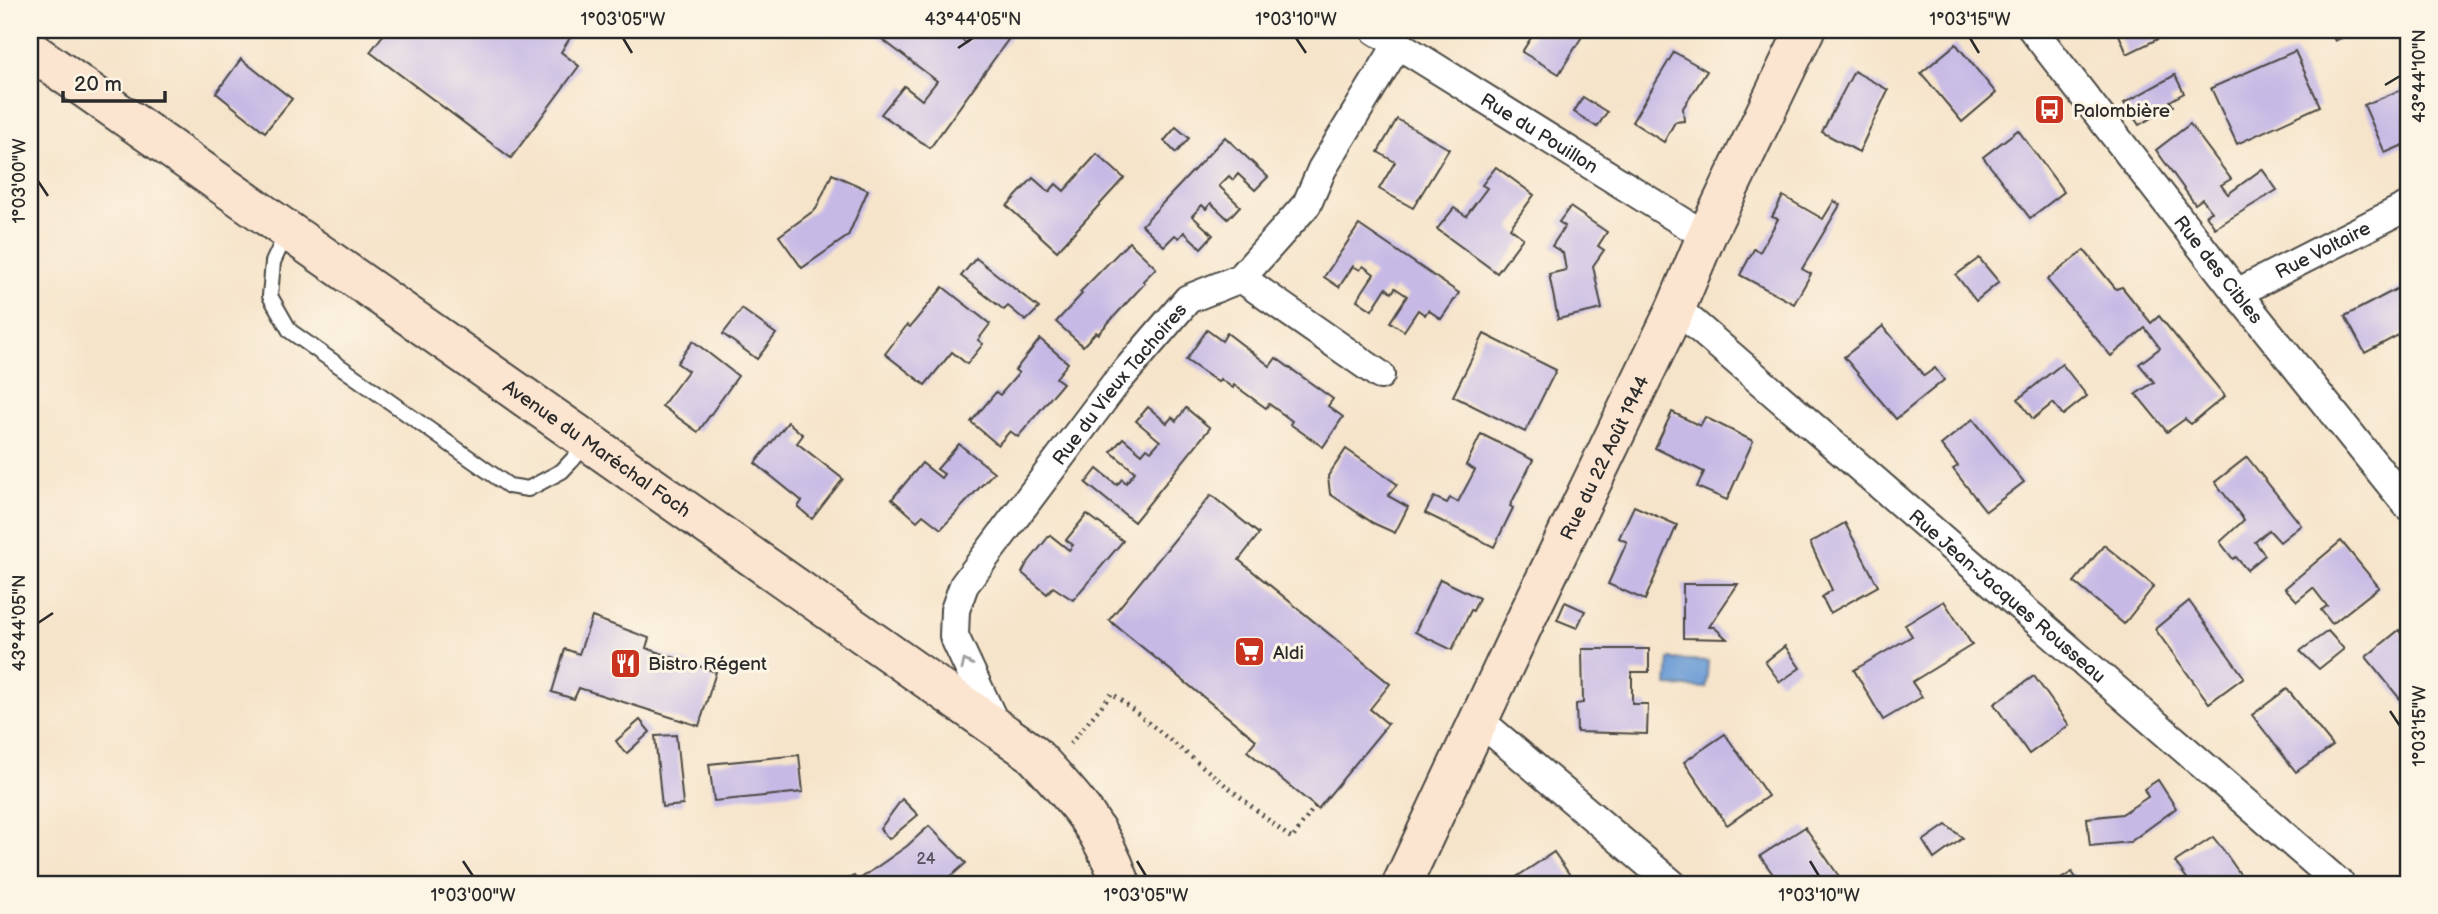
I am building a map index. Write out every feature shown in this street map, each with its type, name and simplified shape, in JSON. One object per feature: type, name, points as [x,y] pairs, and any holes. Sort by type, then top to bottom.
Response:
[{"type":"main road","name":"Rue du 22 Août 1944","points":[[1402,884],[1805,30]]},
{"type":"main road","name":"Avenue du Maréchal Foch","points":[[30,50],[1032,753],[1077,801],[1099,833],[1121,884]]},
{"type":"street","name":"Rue des Cibles","points":[[2033,30],[2237,293],[2408,506]]},
{"type":"street","name":"Rue du Pouillon","points":[[1386,37],[1707,234]]},
{"type":"street","name":"Rue du Vieux Tachoires","points":[[996,726],[954,636],[955,610],[964,584],[1115,384],[1188,299],[1241,278],[1307,204],[1386,37]]},
{"type":"street","name":"Rue Voltaire","points":[[2237,293],[2408,206]]},
{"type":"street","points":[[1241,278],[1380,375]]},
{"type":"street","name":"Rue Jean-Jacques Rousseau","points":[[1676,308],[2340,884]]},
{"type":"street","points":[[1480,720],[1672,884]]},
{"type":"lane","points":[[287,230],[273,262],[270,296],[290,331],[509,486],[528,489],[562,471],[589,442]]},
{"type":"path","points":[[1070,744],[1112,693],[1292,839],[1315,807]]},
{"type":"water","points":[[1669,659],[1708,661],[1706,688],[1667,686]]},
{"type":"building","points":[[387,30],[575,30],[561,52],[579,66],[511,158],[370,52]]},
{"type":"building","points":[[870,30],[949,30],[966,43],[977,30],[1015,30],[930,148],[881,114],[904,86],[922,100],[937,81]]},
{"type":"building","points":[[1536,30],[1586,30],[1559,74],[1522,52]]},
{"type":"building","points":[[2117,30],[2166,30],[2168,34],[2127,54]]},
{"type":"building","points":[[2329,30],[2357,30],[2335,41]]},
{"type":"building","points":[[1956,44],[1996,93],[1962,122],[1921,73]]},
{"type":"building","points":[[2295,51],[2320,106],[2237,144],[2211,88]]},
{"type":"building","points":[[1674,52],[1707,71],[1683,108],[1684,121],[1675,122],[1664,142],[1632,122]]},
{"type":"building","points":[[241,59],[292,99],[265,132],[216,93]]},
{"type":"building","points":[[1854,71],[1888,90],[1859,152],[1822,132]]},
{"type":"building","points":[[2175,75],[2184,93],[2170,101],[2173,106],[2139,125],[2124,103]]},
{"type":"building","points":[[2408,87],[2408,143],[2385,153],[2364,105]]},
{"type":"building","points":[[1583,97],[1607,112],[1597,127],[1574,112]]},
{"type":"building","points":[[1397,119],[1449,149],[1413,208],[1379,189],[1395,162],[1378,152]]},
{"type":"building","points":[[2190,124],[2231,179],[2221,185],[2228,194],[2262,169],[2277,190],[2215,228],[2206,215],[2212,212],[2202,199],[2195,204],[2156,150]]},
{"type":"building","points":[[1176,127],[1189,138],[1176,153],[1164,141]]},
{"type":"building","points":[[2018,130],[2064,192],[2030,218],[1983,157]]},
{"type":"building","points":[[1225,137],[1268,177],[1255,190],[1238,174],[1233,180],[1229,176],[1219,186],[1240,206],[1228,219],[1211,203],[1206,209],[1202,205],[1192,216],[1213,235],[1201,248],[1184,232],[1179,238],[1175,235],[1164,246],[1142,225]]},
{"type":"building","points":[[1097,154],[1124,178],[1057,251],[1007,206],[1033,178],[1049,192],[1056,184],[1064,191]]},
{"type":"building","points":[[1496,167],[1534,195],[1510,228],[1523,238],[1497,273],[1437,229],[1454,208],[1466,216],[1487,188],[1482,185]]},
{"type":"building","points":[[832,174],[868,190],[848,236],[802,268],[779,236],[816,209]]},
{"type":"building","points":[[1783,196],[1823,219],[1834,201],[1840,205],[1802,269],[1811,274],[1794,304],[1740,275],[1754,249],[1760,252],[1778,219],[1772,217]]},
{"type":"building","points":[[1570,207],[1607,232],[1598,246],[1604,250],[1593,266],[1602,309],[1558,319],[1549,274],[1566,270],[1563,253],[1552,246],[1565,226],[1559,222]]},
{"type":"building","points":[[1359,225],[1459,293],[1441,319],[1428,310],[1425,315],[1418,310],[1404,331],[1390,322],[1407,296],[1395,288],[1392,293],[1386,288],[1372,310],[1357,300],[1374,274],[1363,266],[1360,270],[1353,266],[1339,287],[1324,277]]},
{"type":"building","points":[[1129,242],[1156,268],[1098,334],[1096,332],[1083,346],[1056,322],[1082,294],[1080,292]]},
{"type":"building","points":[[2084,250],[2116,289],[2122,287],[2151,323],[2159,316],[2225,396],[2191,424],[2185,419],[2167,432],[2136,394],[2154,382],[2139,364],[2160,348],[2145,328],[2111,356],[2047,280]]},
{"type":"building","points":[[976,258],[1039,308],[1026,321],[1008,306],[1004,310],[961,276]]},
{"type":"building","points":[[1979,258],[1999,282],[1976,301],[1956,275]]},
{"type":"building","points":[[2408,283],[2408,330],[2365,353],[2345,316]]},
{"type":"building","points":[[943,287],[990,324],[978,340],[983,344],[967,364],[952,352],[925,385],[885,354],[907,325],[910,327]]},
{"type":"building","points":[[742,309],[776,334],[757,359],[723,334]]},
{"type":"building","points":[[1883,326],[1924,376],[1935,368],[1944,380],[1896,419],[1844,357]]},
{"type":"building","points":[[1207,330],[1222,341],[1227,333],[1270,366],[1276,358],[1333,399],[1328,406],[1343,417],[1323,447],[1290,424],[1292,421],[1269,404],[1266,408],[1234,385],[1233,388],[1220,379],[1218,382],[1186,360]]},
{"type":"building","points":[[1484,334],[1556,370],[1525,432],[1453,396]]},
{"type":"building","points":[[1040,339],[1068,363],[1056,378],[1063,383],[1018,437],[1010,431],[998,445],[971,422],[996,392],[1000,395],[1019,373],[1015,370]]},
{"type":"building","points":[[693,341],[738,376],[698,432],[662,406],[688,371],[677,363]]},
{"type":"building","points":[[2062,364],[2087,396],[2063,415],[2053,403],[2033,419],[2018,399]]},
{"type":"building","points":[[1148,407],[1167,423],[1172,417],[1176,421],[1186,408],[1210,428],[1134,522],[1086,483],[1097,469],[1117,485],[1122,479],[1126,483],[1135,472],[1111,452],[1123,438],[1142,454],[1147,448],[1151,451],[1160,441],[1136,421]]},
{"type":"building","points":[[1672,412],[1700,426],[1705,417],[1753,441],[1727,500],[1697,487],[1704,472],[1655,448]]},
{"type":"building","points":[[1973,419],[2024,482],[1986,511],[1953,469],[1958,466],[1941,445]]},
{"type":"building","points":[[788,422],[803,435],[797,443],[843,479],[812,519],[798,507],[802,501],[755,463]]},
{"type":"building","points":[[1481,434],[1533,460],[1510,506],[1513,508],[1494,547],[1425,513],[1434,497],[1447,503],[1450,498],[1458,502],[1475,470],[1466,465]]},
{"type":"building","points":[[959,444],[994,472],[941,529],[923,515],[917,521],[892,499],[922,463],[941,478],[944,474],[937,469]]},
{"type":"building","points":[[1346,449],[1397,484],[1388,496],[1408,507],[1395,533],[1373,523],[1330,494],[1328,476]]},
{"type":"building","points":[[2247,457],[2301,525],[2280,542],[2269,530],[2255,542],[2265,555],[2247,570],[2236,557],[2233,559],[2220,542],[2244,520],[2215,482]]},
{"type":"building","name":"Aldi","points":[[1211,495],[1259,534],[1239,560],[1390,684],[1370,709],[1388,724],[1318,809],[1247,751],[1256,740],[1109,620]]},
{"type":"building","points":[[1634,506],[1677,525],[1645,600],[1608,584],[1627,542],[1619,538]]},
{"type":"building","points":[[1087,514],[1123,541],[1073,600],[1053,587],[1047,594],[1022,573],[1026,565],[1050,535],[1069,550],[1073,545],[1066,540]]},
{"type":"building","points":[[1845,523],[1878,586],[1830,613],[1822,597],[1832,590],[1810,543]]},
{"type":"building","points":[[2341,541],[2379,587],[2332,624],[2321,610],[2327,606],[2313,588],[2297,601],[2285,588]]},
{"type":"building","points":[[2104,545],[2154,586],[2124,624],[2074,582]]},
{"type":"building","points":[[1440,579],[1479,598],[1452,650],[1415,632]]},
{"type":"building","points":[[1683,584],[1738,584],[1709,627],[1714,627],[1727,639],[1683,638]]},
{"type":"building","points":[[1944,601],[1972,645],[1912,682],[1922,697],[1883,720],[1854,670],[1912,636],[1905,625]]},
{"type":"building","points":[[2189,601],[2244,677],[2209,703],[2155,629]]},
{"type":"building","points":[[1565,602],[1585,611],[1577,628],[1557,620]]},
{"type":"building","name":"Bistro Régent","points":[[592,617],[649,638],[646,648],[716,672],[699,726],[579,688],[574,699],[552,692],[565,649],[579,654]]},
{"type":"building","points":[[2399,630],[2408,640],[2408,709],[2366,657]]},
{"type":"building","points":[[2328,631],[2344,649],[2319,669],[2300,651]]},
{"type":"building","points":[[1785,646],[1800,668],[1780,682],[1765,662]]},
{"type":"building","points":[[1582,649],[1649,649],[1649,672],[1632,672],[1632,704],[1648,704],[1647,734],[1577,732],[1576,704],[1583,703]]},
{"type":"building","points":[[2034,676],[2069,725],[2029,754],[1994,704]]},
{"type":"building","points":[[2287,689],[2333,746],[2296,772],[2252,715]]},
{"type":"building","points":[[640,720],[650,732],[627,753],[624,752],[616,741]]},
{"type":"building","points":[[1725,734],[1768,796],[1727,825],[1684,762]]},
{"type":"building","points":[[676,735],[683,805],[662,807],[655,736]]},
{"type":"building","points":[[799,755],[803,792],[714,801],[709,764]]},
{"type":"building","points":[[2158,780],[2176,808],[2130,842],[2090,846],[2087,818],[2122,814],[2148,797],[2144,789]]},
{"type":"building","points":[[902,799],[918,815],[889,839],[880,829]]},
{"type":"building","points":[[1946,825],[1963,838],[1934,859],[1923,841]]},
{"type":"building","points":[[929,826],[966,863],[942,884],[838,884],[854,876],[857,881],[907,846]]},
{"type":"building","points":[[1805,827],[1845,884],[1780,884],[1760,856]]},
{"type":"building","points":[[2213,837],[2247,884],[2191,884],[2175,862]]},
{"type":"building","points":[[1554,852],[1576,884],[1509,882]]},
{"type":"building","points":[[2072,872],[2080,884],[2061,884],[2058,881]]},
{"type":"building","points":[[787,876],[789,884],[755,884],[755,883]]},
{"type":"place","name":"Palombière","points":[[2050,110]]},
{"type":"place","name":"Aldi","points":[[1250,652]]},
{"type":"place","name":"Bistro Régent","points":[[625,663]]}]
